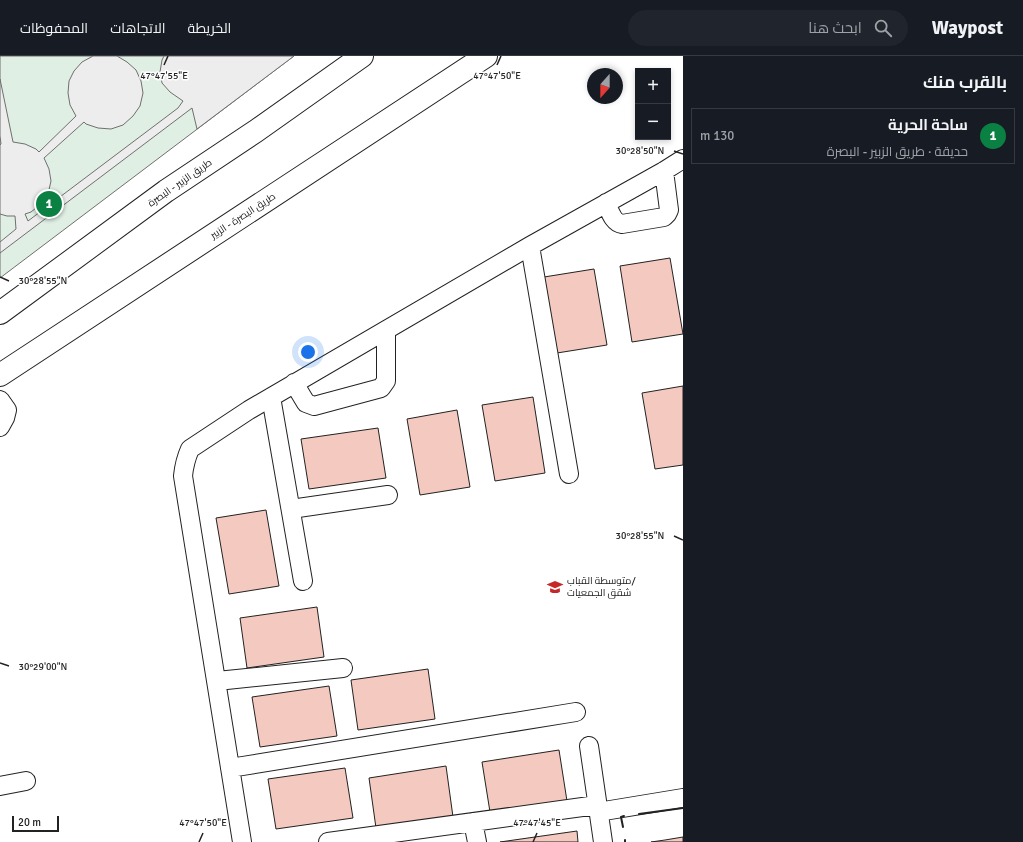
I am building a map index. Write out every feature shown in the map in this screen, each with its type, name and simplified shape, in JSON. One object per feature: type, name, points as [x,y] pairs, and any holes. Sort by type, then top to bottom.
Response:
[{"type":"highway","name":"طريق الزبير - البصرة","points":[[0,313],[166,191],[256,131],[362,56]]},
{"type":"highway","name":"طريق البصرة - الزبير","points":[[0,376],[486,56]]},
{"type":"street","points":[[242,842],[183,476],[186,457],[190,449],[249,410],[294,383],[683,159]]},
{"type":"street","points":[[606,203],[618,224],[664,218],[669,210],[664,171]]},
{"type":"street","points":[[530,246],[570,474]]},
{"type":"street","points":[[294,383],[306,403],[314,406],[381,388],[386,381],[386,330]]},
{"type":"street","points":[[271,397],[303,581]]},
{"type":"street","points":[[0,400],[7,410],[0,427]]},
{"type":"street","points":[[291,509],[388,495]]},
{"type":"street","points":[[217,681],[343,668]]},
{"type":"street","points":[[230,768],[576,712]]},
{"type":"street","points":[[589,746],[603,842]]},
{"type":"street","points":[[0,786],[26,781]]},
{"type":"street","points":[[328,842],[369,839],[473,822],[598,809],[683,798]]},
{"type":"street","points":[[473,822],[477,842]]},
{"type":"green space","points":[[0,56],[294,56],[0,278]]},
{"type":"shaded area","points":[[93,56],[117,56],[136,70],[141,81],[143,93],[140,106],[133,116],[123,125],[111,129],[98,128],[84,122],[44,158],[49,169],[51,181],[48,194],[41,204],[31,212],[25,214],[28,221],[178,108],[183,101],[170,92],[162,83],[160,72],[164,56],[294,56],[197,129],[192,108],[0,253],[0,242],[16,229],[15,216],[0,214],[0,79],[13,142],[25,144],[39,152],[76,116],[70,105],[68,93],[69,81],[74,71],[82,62]]},
{"type":"building","points":[[670,258],[683,334],[632,342],[620,266]]},
{"type":"building","points":[[594,269],[607,345],[557,353],[544,277]]},
{"type":"building","points":[[683,386],[683,465],[655,469],[642,393]]},
{"type":"building","points":[[533,397],[545,473],[495,481],[482,405]]},
{"type":"building","points":[[457,410],[470,487],[420,495],[407,419]]},
{"type":"building","points":[[378,428],[386,478],[309,489],[301,439]]},
{"type":"building","points":[[266,510],[279,586],[229,594],[216,518]]},
{"type":"building","points":[[317,607],[324,657],[247,668],[240,618]]},
{"type":"building","points":[[428,669],[435,719],[358,730],[351,680]]},
{"type":"building","points":[[329,686],[337,736],[260,747],[252,697]]},
{"type":"building","points":[[559,750],[567,801],[490,812],[482,762]]},
{"type":"building","points":[[446,766],[453,817],[376,828],[369,778]]},
{"type":"building","points":[[345,768],[353,818],[276,829],[268,779]]},
{"type":"building","points":[[577,831],[578,842],[500,842]]},
{"type":"building","points":[[683,837],[683,842],[651,842],[665,840]]},
{"type":"wall","points":[[639,814],[683,808]]},
{"type":"wall","points":[[623,827],[621,817],[624,816]]},
{"type":"place","name":"ساحة الحرية","points":[[49,204]]},
{"type":"place","name":"متوسطة القباب/ شقق الجمعيات","points":[[555,587]]}]
